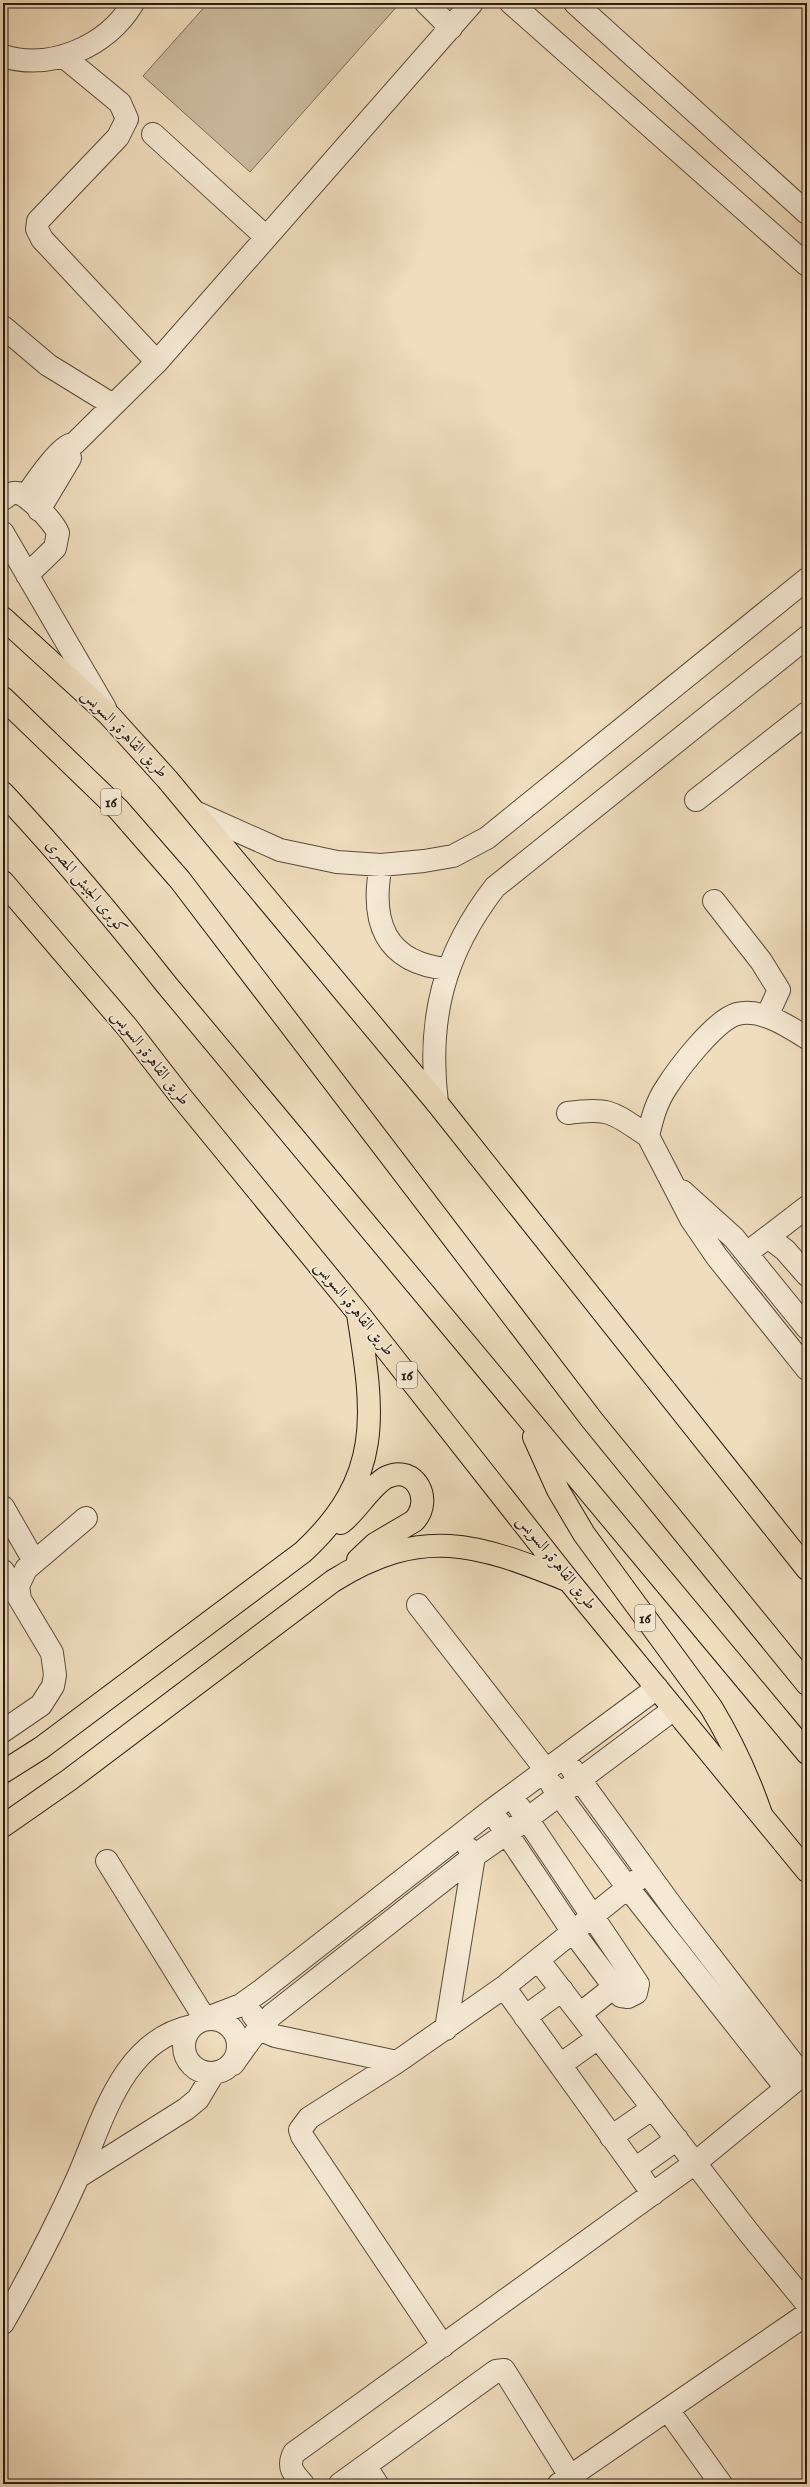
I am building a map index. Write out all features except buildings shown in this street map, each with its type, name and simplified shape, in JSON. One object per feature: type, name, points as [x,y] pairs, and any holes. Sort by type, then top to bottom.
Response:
[{"type":"main road","name":"طريق القاهرة, السويس","points":[[3,618],[108,715],[195,812],[437,1103],[807,1569]]},
{"type":"main road","name":"16","points":[[3,698],[119,810],[150,844],[592,1420],[807,1684]]},
{"type":"main road","name":"كوبرى الجيش المصرى","points":[[3,793],[57,851],[113,916],[166,984],[528,1421]]},
{"type":"main road","name":"طريق القاهرة, السويس","points":[[3,882],[112,1010],[358,1313],[569,1581],[807,1871]]},
{"type":"main road","points":[[3,1772],[41,1748],[303,1552],[318,1537],[344,1504],[362,1465],[367,1444],[370,1402],[358,1313]]},
{"type":"main road","name":"16","points":[[528,1421],[807,1753]]},
{"type":"main road","name":"16","points":[[528,1421],[547,1468],[570,1512],[711,1707],[726,1732],[743,1766],[761,1814]]},
{"type":"main road","points":[[3,1826],[69,1780],[350,1570],[375,1544],[414,1521],[419,1516],[424,1502],[420,1488],[415,1482],[402,1476],[388,1477],[382,1480],[345,1520],[318,1537]]},
{"type":"main road","points":[[350,1570],[368,1561],[406,1549],[452,1546],[504,1555],[569,1581]]},
{"type":"street","points":[[3,56],[36,60],[63,56],[88,47],[110,32],[133,3]]},
{"type":"street","points":[[426,3],[451,28]]},
{"type":"street","points":[[32,503],[73,453],[74,444],[157,362],[472,3]]},
{"type":"street","points":[[511,3],[807,264]]},
{"type":"street","points":[[575,3],[807,213]]},
{"type":"street","points":[[63,56],[120,103],[127,120],[118,137],[38,221],[37,229],[42,239],[157,362]]},
{"type":"street","points":[[153,134],[266,238]]},
{"type":"street","points":[[3,327],[48,365],[113,405]]},
{"type":"street","points":[[3,499],[14,493],[32,503],[55,526],[58,540],[51,553],[27,574]]},
{"type":"street","points":[[3,533],[108,715]]},
{"type":"street","points":[[195,812],[280,850],[337,862],[381,865],[424,861],[453,856],[487,838],[807,579]]},
{"type":"street","points":[[437,1103],[434,1076],[434,1035],[440,995],[448,969],[468,926],[495,887],[807,637]]},
{"type":"street","points":[[696,800],[807,713]]},
{"type":"street","points":[[381,865],[376,890],[376,907],[380,924],[388,939],[400,952],[414,962],[431,967],[448,969]]},
{"type":"street","points":[[714,902],[761,961],[779,990],[767,1016]]},
{"type":"street","points":[[648,1136],[653,1114],[666,1088],[708,1032],[736,1014],[767,1016],[807,1038]]},
{"type":"street","points":[[568,1113],[595,1109],[614,1113],[648,1136],[691,1219],[717,1257],[807,1369]]},
{"type":"street","points":[[674,1184],[734,1238],[807,1328]]},
{"type":"street","points":[[747,1253],[807,1207]]},
{"type":"street","points":[[768,1237],[785,1250],[807,1275]]},
{"type":"street","points":[[3,1507],[34,1561]]},
{"type":"street","points":[[20,1599],[18,1586],[20,1577],[34,1561],[86,1518]]},
{"type":"street","points":[[3,1571],[52,1653],[55,1675],[48,1696],[33,1712],[4,1728]]},
{"type":"street","points":[[303,2484],[290,2468],[290,2462],[294,2454],[695,2163],[799,2078],[702,1963],[628,1888],[559,1796],[545,1771],[418,1605]]},
{"type":"street","points":[[3,2323],[78,2177],[102,2115],[132,2066],[162,2036],[244,2003],[492,1810],[657,1688]]},
{"type":"street","points":[[78,2177],[186,2109],[198,2098],[214,2074],[233,2064],[261,2026],[474,1856],[559,1796],[674,1709]]},
{"type":"street","points":[[563,1757],[646,1873],[702,1963]]},
{"type":"street","points":[[492,1810],[573,1932],[621,1996],[628,1997],[636,1993],[639,1989],[512,1796]]},
{"type":"street","points":[[446,2029],[474,1856],[460,1835]]},
{"type":"street","points":[[107,1861],[198,2022]]},
{"type":"street","points":[[443,2346],[302,2136],[300,2130],[309,2118],[397,2062],[504,1987],[539,1961],[646,1873]]},
{"type":"street","points":[[539,1961],[695,2163],[807,2304]]},
{"type":"street","points":[[504,1987],[653,2194]]},
{"type":"street","points":[[580,2014],[614,1987]]},
{"type":"street","points":[[525,2017],[562,1990]]},
{"type":"street","points":[[244,2003],[261,2026],[275,2036],[397,2062]]},
{"type":"street","points":[[214,2074],[195,2069],[188,2062],[184,2053],[184,2039],[198,2022],[216,2019],[227,2023],[234,2031],[238,2048],[233,2064]]},
{"type":"street","points":[[560,2065],[598,2038]]},
{"type":"street","points":[[611,2137],[653,2108]]},
{"type":"street","points":[[635,2169],[677,2139]]},
{"type":"street","points":[[340,2484],[371,2476],[496,2371],[504,2370],[568,2482],[668,2410],[807,2314]]},
{"type":"street","points":[[668,2410],[720,2484]]},
{"type":"shaded area","points":[[208,3],[400,3],[250,172],[143,76]]}]
